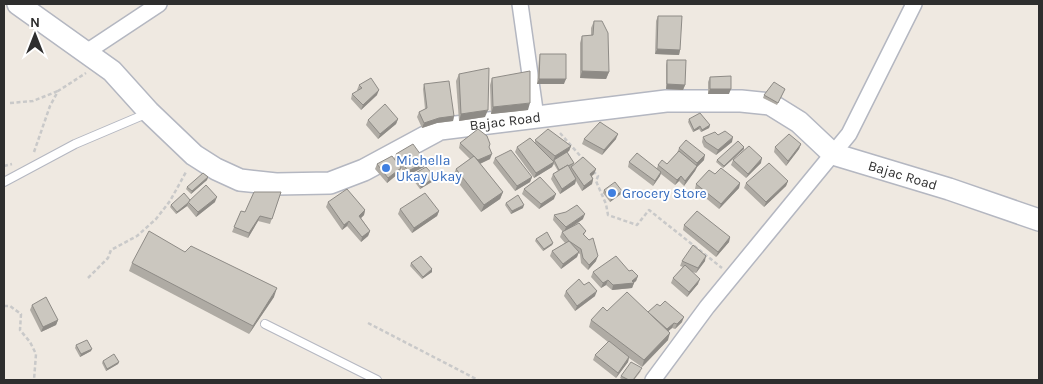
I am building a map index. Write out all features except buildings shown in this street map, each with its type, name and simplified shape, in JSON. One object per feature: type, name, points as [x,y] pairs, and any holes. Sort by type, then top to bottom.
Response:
[{"type":"street","name":"Bajac Road","points":[[18,4],[112,71],[149,112],[194,155],[216,169],[240,180],[276,184],[330,182],[364,170],[440,129],[666,102],[741,101],[770,104],[799,122],[833,154],[949,188],[1039,220]]},
{"type":"street","points":[[93,58],[159,4]]},
{"type":"street","points":[[520,4],[541,116]]},
{"type":"street","points":[[653,380],[707,307],[849,134],[914,4]]},
{"type":"lane","points":[[4,182],[75,144],[149,112]]},
{"type":"lane","points":[[265,324],[377,380]]},
{"type":"path","points":[[28,170],[50,106],[58,91],[93,58]]},
{"type":"path","points":[[10,104],[33,102],[58,91]]},
{"type":"path","points":[[541,116],[586,163]]},
{"type":"path","points":[[88,278],[108,258],[111,250],[138,236],[156,219],[178,186],[194,155]]},
{"type":"path","points":[[592,170],[598,176],[596,181],[606,204],[608,215],[638,225],[649,210],[733,276]]},
{"type":"path","points":[[4,306],[10,306],[21,314],[20,330],[30,342],[36,354],[34,380]]},
{"type":"path","points":[[368,323],[478,380]]},
{"type":"place","name":"Michella Ukay Ukay","points":[[386,168]]},
{"type":"place","name":"Grocery Store","points":[[612,193]]}]
